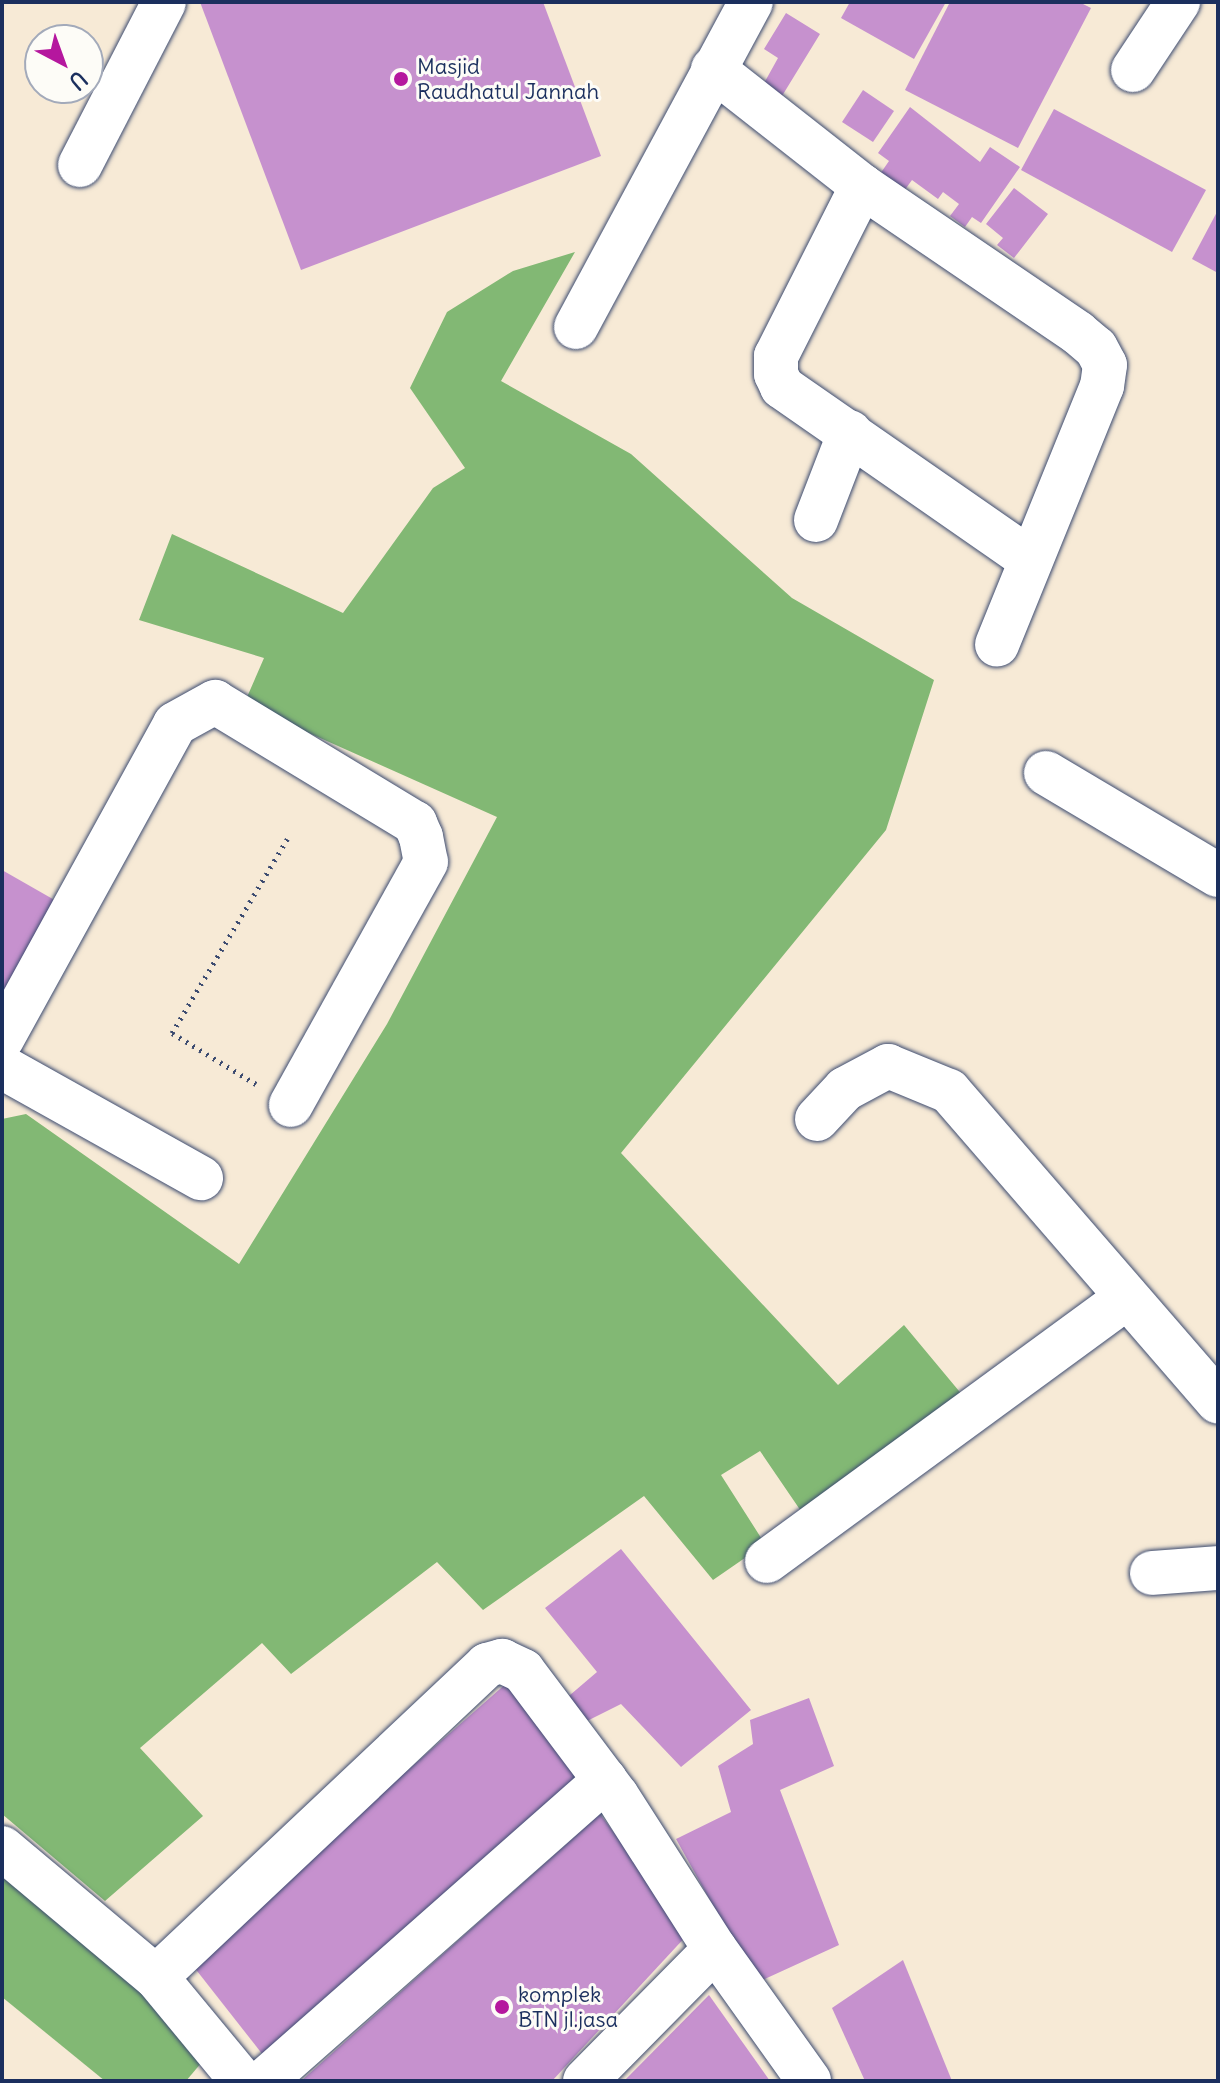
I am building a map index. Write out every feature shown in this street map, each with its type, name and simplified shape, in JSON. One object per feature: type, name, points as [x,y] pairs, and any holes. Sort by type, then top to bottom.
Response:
[{"type":"street","points":[[80,165],[164,2]]},
{"type":"street","points":[[576,327],[751,2]]},
{"type":"street","points":[[1133,70],[1178,2]]},
{"type":"street","points":[[713,69],[862,186],[1078,333],[1096,348],[1105,365],[1102,386],[997,645]]},
{"type":"street","points":[[862,186],[776,356],[782,387],[1031,560]]},
{"type":"street","points":[[816,520],[850,432]]},
{"type":"street","points":[[2,1039],[175,724],[215,702],[415,823],[426,862],[291,1105]]},
{"type":"street","points":[[1046,773],[1218,875]]},
{"type":"street","points":[[817,1119],[845,1089],[888,1066],[949,1091],[1218,1402]]},
{"type":"street","points":[[2,1067],[201,1178]]},
{"type":"street","points":[[767,1561],[1127,1298]]},
{"type":"street","points":[[1152,1573],[1218,1568]]},
{"type":"street","points":[[156,1977],[487,1665],[502,1661],[523,1671],[605,1780],[715,1949],[809,2081]]},
{"type":"street","points":[[264,2081],[605,1780]]},
{"type":"street","points":[[2,1848],[156,1977],[242,2081]]},
{"type":"street","points":[[585,2081],[715,1949]]},
{"type":"path","points":[[287,839],[172,1033],[291,1105]]},
{"type":"green space","points":[[575,252],[501,381],[631,454],[792,598],[934,680],[886,830],[621,1153],[838,1385],[904,1325],[964,1397],[805,1517],[760,1451],[721,1475],[765,1544],[713,1580],[644,1496],[483,1610],[437,1562],[291,1674],[262,1643],[140,1748],[203,1816],[105,1901],[2,1814],[2,1119],[26,1114],[239,1264],[387,1024],[497,817],[244,704],[264,658],[139,620],[172,534],[343,613],[433,488],[465,468],[410,388],[447,312],[513,271]]},
{"type":"green space","points":[[9,1873],[133,1976],[202,2062],[186,2081],[105,2081],[2,1997],[2,1883]]},
{"type":"building","name":"Masjid Raudhatul Jannah","points":[[200,2],[543,2],[601,156],[301,270]]},
{"type":"building","points":[[850,2],[946,2],[914,59],[841,18]]},
{"type":"building","points":[[950,2],[1079,2],[1091,8],[1018,148],[905,90]]},
{"type":"building","points":[[786,13],[820,34],[782,96],[763,85],[778,58],[764,49]]},
{"type":"building","points":[[863,90],[894,111],[873,142],[842,122]]},
{"type":"building","points":[[910,107],[980,162],[990,147],[1020,167],[981,223],[972,217],[965,227],[950,216],[959,204],[943,192],[938,199],[912,180],[904,191],[880,174],[889,161],[878,153]]},
{"type":"building","points":[[1054,109],[1206,190],[1172,252],[1021,170]]},
{"type":"building","points":[[1014,188],[1048,214],[1014,258],[997,245],[1003,238],[986,224]]},
{"type":"building","points":[[1218,210],[1218,273],[1192,259]]},
{"type":"building","points":[[2,870],[58,902],[2,995]]},
{"type":"building","points":[[621,1549],[751,1710],[681,1767],[621,1704],[581,1724],[563,1701],[597,1672],[545,1608]]},
{"type":"building","points":[[509,1681],[585,1781],[263,2055],[190,1962]]},
{"type":"building","points":[[809,1698],[834,1766],[780,1790],[839,1945],[756,1983],[676,1839],[731,1812],[718,1766],[753,1744],[750,1720]]},
{"type":"building","name":"komplek BTN jl.jasa","points":[[600,1814],[689,1933],[552,2081],[301,2081]]},
{"type":"building","points":[[903,1960],[952,2081],[865,2081],[832,2008]]},
{"type":"building","name":"komplek BTN jl.jasa","points":[[709,1995],[770,2081],[624,2081]]},
{"type":"place","name":"Masjid Raudhatul Jannah","points":[[401,79]]},
{"type":"place","name":"komplek BTN jl.jasa","points":[[502,2007]]}]
